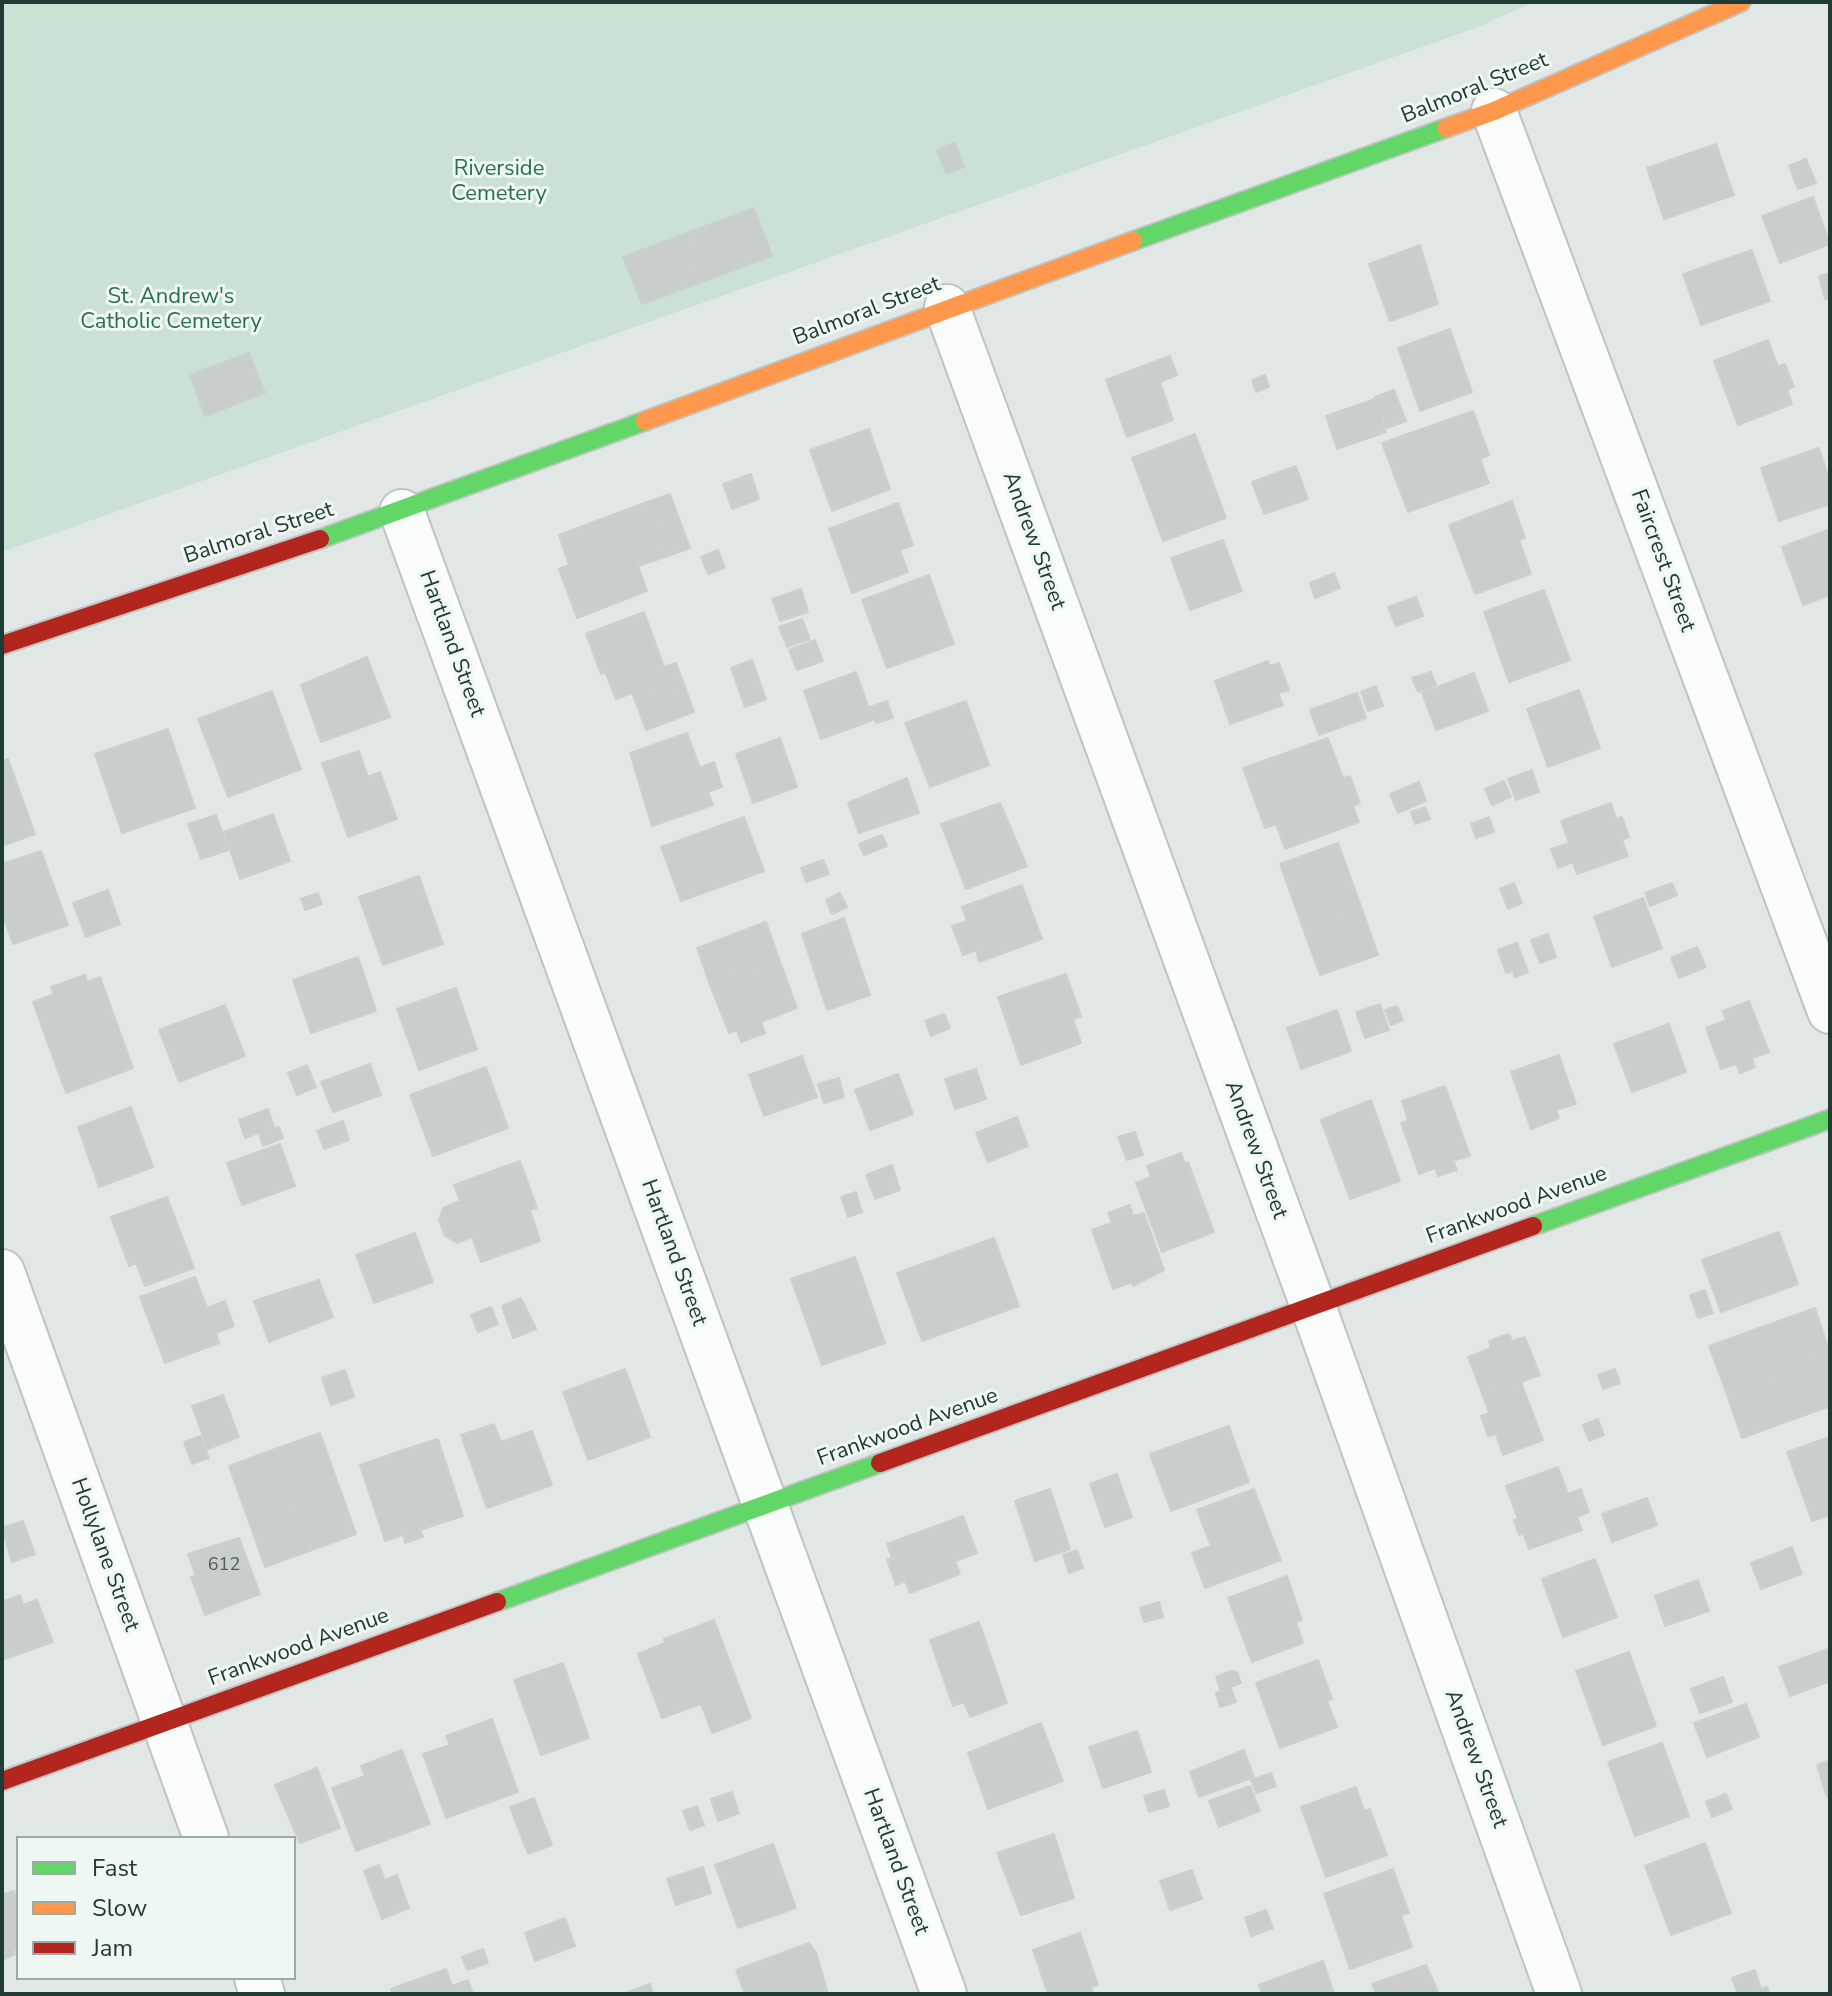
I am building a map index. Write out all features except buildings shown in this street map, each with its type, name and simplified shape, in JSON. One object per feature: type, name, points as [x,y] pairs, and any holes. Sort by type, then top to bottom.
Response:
[{"type":"street","name":"Balmoral Street","points":[[2,645],[402,512],[947,307],[1494,111],[1741,2]]},
{"type":"street","name":"Faircrest Street","points":[[1494,111],[1830,1011]]},
{"type":"street","name":"Andrew Street","points":[[947,307],[1313,1306],[1559,1994]]},
{"type":"street","name":"Hartland Street","points":[[402,512],[944,1994]]},
{"type":"street","name":"Frankwood Avenue","points":[[2,1781],[1830,1119]]},
{"type":"street","name":"Hollylane Street","points":[[2,1272],[205,1836]]},
{"type":"green space","name":"Riverside Cemetery","points":[[2,2],[1533,2],[1478,27],[2,552]]},
{"type":"traffic: fast","points":[[1133,241],[1446,128]]},
{"type":"traffic: fast","points":[[320,539],[645,421]]},
{"type":"traffic: fast","points":[[1533,1226],[1830,1119]]},
{"type":"traffic: fast","points":[[497,1602],[880,1463]]},
{"type":"traffic: slow","points":[[1446,128],[1494,111],[1741,2]]},
{"type":"traffic: slow","points":[[645,421],[1133,241]]},
{"type":"traffic: jam","points":[[2,645],[320,539]]},
{"type":"traffic: jam","points":[[880,1463],[1533,1226]]},
{"type":"traffic: jam","points":[[2,1781],[497,1602]]},
{"type":"park label","name":"St. Andrew's Catholic Cemetery","points":[[171,310]]}]
